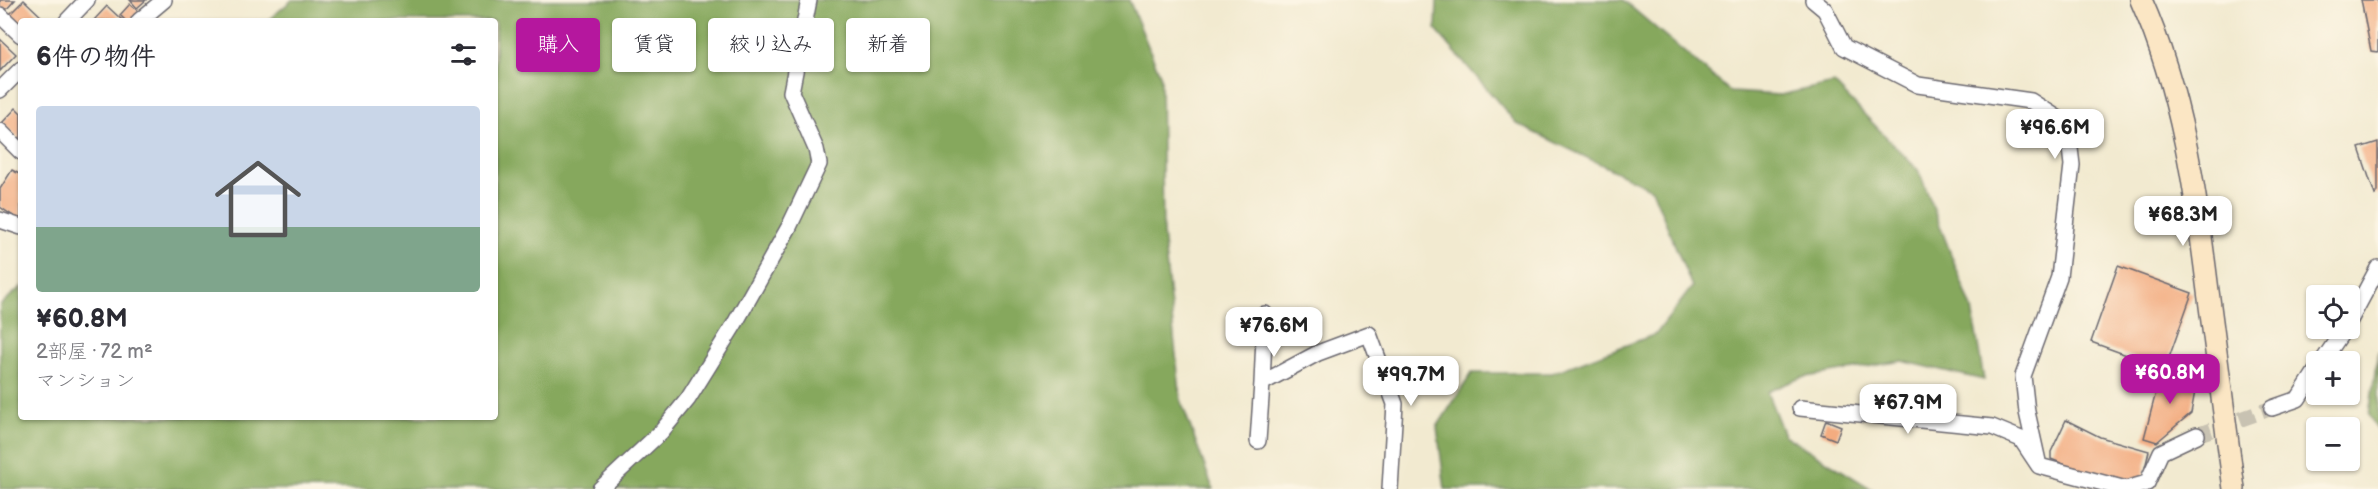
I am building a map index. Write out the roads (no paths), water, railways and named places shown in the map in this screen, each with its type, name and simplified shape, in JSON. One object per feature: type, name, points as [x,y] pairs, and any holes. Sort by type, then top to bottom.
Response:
[{"type":"street","points":[[70,18],[87,0]]},
{"type":"street","points":[[143,18],[164,0]]},
{"type":"street","points":[[600,489],[661,432],[688,399],[734,326],[783,237],[819,164],[816,149],[791,92],[809,0]]},
{"type":"street","points":[[1813,0],[1825,10],[1844,47],[1918,86],[2031,101],[2067,124],[2072,165],[2059,277],[2023,376],[2027,412],[2039,466]]},
{"type":"street","points":[[2141,0],[2154,31],[2180,112],[2201,235],[2234,489]]},
{"type":"street","points":[[0,15],[18,32]]},
{"type":"street","points":[[0,90],[18,72]]},
{"type":"street","points":[[0,131],[18,149]]},
{"type":"street","points":[[0,220],[18,226]]},
{"type":"street","points":[[2360,302],[2378,268]]},
{"type":"street","points":[[1258,441],[1265,315]]},
{"type":"street","points":[[1262,382],[1318,353],[1369,334],[1395,404],[1390,489]]},
{"type":"street","points":[[2272,408],[2298,399],[2306,387]]},
{"type":"street","points":[[1800,408],[1992,427],[2021,439],[2039,466],[2127,489],[2147,483],[2161,452],[2197,435]]},
{"type":"tunnel","points":[[2197,435],[2272,408]]}]
